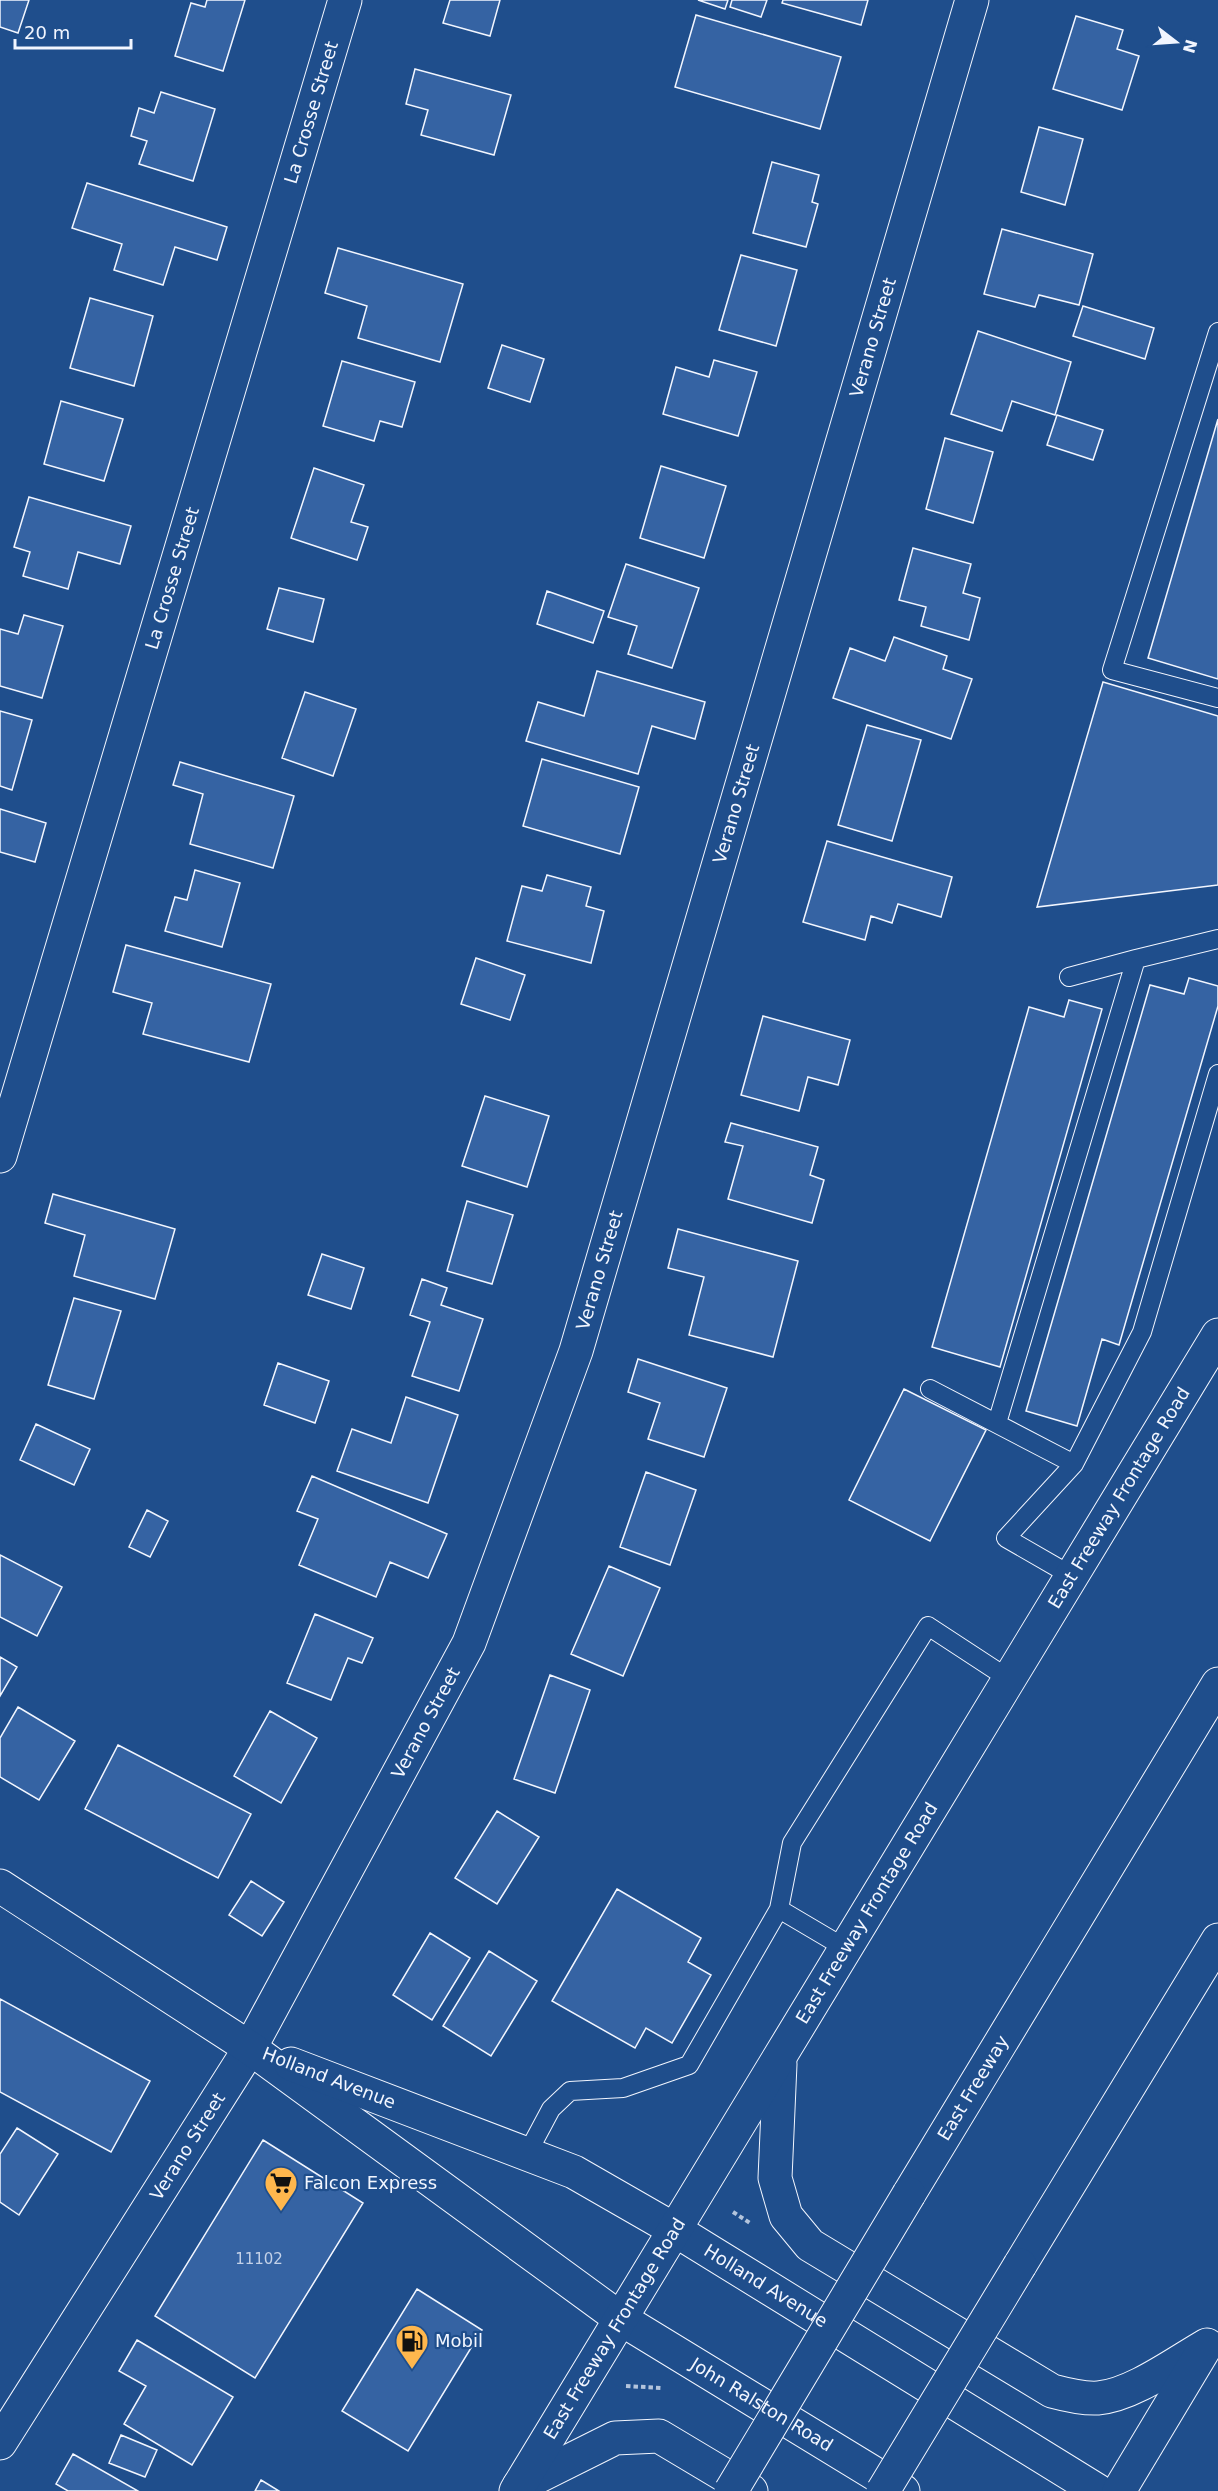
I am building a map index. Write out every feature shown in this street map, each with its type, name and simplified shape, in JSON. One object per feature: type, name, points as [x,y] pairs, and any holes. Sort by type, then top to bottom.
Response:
[{"type":"main road","name":"La Crosse Street","points":[[0,1156],[345,0]]},
{"type":"main road","name":"Verano Street","points":[[0,2443],[250,2048],[469,1643],[576,1351],[972,0]]},
{"type":"main road","name":"East Freeway Frontage Road","points":[[517,2488],[780,2059],[845,1948],[1218,1335]]},
{"type":"main road","name":"East Freeway","points":[[730,2491],[1218,1684]]},
{"type":"main road","name":"Holland Avenue","points":[[0,1886],[250,2048],[621,2319]]},
{"type":"main road","points":[[883,2491],[1218,1940]]},
{"type":"main road","name":"Holland Avenue","points":[[250,2048],[574,2172],[675,2230],[1098,2491]]},
{"type":"main road","points":[[780,2059],[775,2178],[786,2216],[810,2246],[1052,2391],[1073,2397],[1100,2398],[1129,2388],[1213,2336]]},
{"type":"main road","name":"John Ralston Road","points":[[621,2319],[903,2491]]},
{"type":"main road","points":[[1119,2491],[1213,2336]]},
{"type":"main road","points":[[517,2488],[615,2438],[659,2436],[751,2491]]},
{"type":"lane","points":[[1218,332],[1112,670],[1218,698]]},
{"type":"lane","points":[[1069,977],[1218,939]]},
{"type":"lane","points":[[997,1423],[1136,959]]},
{"type":"lane","points":[[1072,1576],[1006,1538],[1074,1464],[1142,1332],[1218,1074]]},
{"type":"lane","points":[[930,1389],[1074,1464]]},
{"type":"lane","points":[[527,2154],[551,2109],[570,2091],[623,2088],[689,2065],[779,1909],[792,1843],[928,1626],[1008,1679]]},
{"type":"lane","points":[[779,1909],[845,1948]]},
{"type":"building","points":[[0,0],[29,0],[18,33],[0,27]]},
{"type":"building","points":[[207,0],[245,0],[223,71],[175,56],[191,3],[205,7]]},
{"type":"building","points":[[450,0],[500,0],[490,36],[443,23]]},
{"type":"building","points":[[698,0],[728,0],[725,9]]},
{"type":"building","points":[[732,0],[767,0],[761,17],[730,7]]},
{"type":"building","points":[[783,0],[868,0],[861,25],[782,3]]},
{"type":"building","points":[[696,15],[841,57],[820,129],[675,87]]},
{"type":"building","points":[[1076,16],[1123,30],[1117,49],[1139,56],[1122,110],[1053,89]]},
{"type":"building","points":[[415,69],[511,95],[494,155],[421,135],[428,110],[406,104]]},
{"type":"building","points":[[161,92],[215,109],[193,181],[139,164],[147,141],[131,136],[139,108],[154,113]]},
{"type":"building","points":[[1039,127],[1083,139],[1065,205],[1021,192]]},
{"type":"building","points":[[772,162],[819,175],[812,202],[818,204],[806,247],[753,233]]},
{"type":"building","points":[[87,183],[227,227],[217,260],[175,247],[163,285],[114,270],[122,244],[72,228]]},
{"type":"building","points":[[1002,229],[1093,254],[1079,305],[1039,295],[1035,307],[984,294]]},
{"type":"building","points":[[338,248],[463,284],[440,362],[358,338],[367,306],[325,293]]},
{"type":"building","points":[[741,255],[797,270],[776,346],[719,330]]},
{"type":"building","points":[[90,298],[153,316],[134,386],[70,368]]},
{"type":"building","points":[[1083,306],[1154,328],[1145,359],[1073,336]]},
{"type":"building","points":[[978,331],[1071,362],[1055,415],[1012,401],[1002,431],[951,414]]},
{"type":"building","points":[[502,345],[544,359],[530,402],[488,388]]},
{"type":"building","points":[[714,360],[757,372],[738,436],[663,414],[676,367],[709,377]]},
{"type":"building","points":[[342,361],[415,382],[402,427],[380,421],[374,441],[323,426]]},
{"type":"building","points":[[61,401],[123,419],[104,481],[44,464]]},
{"type":"building","points":[[1057,415],[1103,430],[1093,460],[1047,445]]},
{"type":"building","points":[[1218,419],[1218,679],[1148,658]]},
{"type":"building","points":[[945,438],[993,452],[973,523],[926,509]]},
{"type":"building","points":[[661,466],[726,486],[704,558],[640,538]]},
{"type":"building","points":[[314,468],[364,485],[351,522],[368,527],[357,560],[291,538]]},
{"type":"building","points":[[29,497],[131,526],[120,564],[78,552],[68,589],[23,576],[30,552],[14,547]]},
{"type":"building","points":[[913,548],[971,564],[963,593],[980,598],[969,640],[921,626],[926,607],[899,600]]},
{"type":"building","points":[[626,564],[699,588],[672,668],[628,654],[637,626],[608,617]]},
{"type":"building","points":[[279,588],[324,599],[313,642],[267,629]]},
{"type":"building","points":[[547,591],[604,611],[593,643],[537,624]]},
{"type":"building","points":[[24,615],[63,626],[42,698],[0,686],[0,629],[18,634]]},
{"type":"building","points":[[894,637],[947,656],[943,669],[972,679],[951,739],[833,698],[850,648],[885,661]]},
{"type":"building","points":[[597,671],[705,702],[695,739],[652,726],[638,774],[526,741],[538,702],[584,716]]},
{"type":"building","points":[[1103,682],[1218,716],[1218,885],[1037,907]]},
{"type":"building","points":[[305,692],[356,709],[333,776],[282,758]]},
{"type":"building","points":[[0,711],[32,720],[12,790],[0,786]]},
{"type":"building","points":[[867,725],[921,740],[892,841],[838,825]]},
{"type":"building","points":[[542,759],[639,787],[620,854],[523,826]]},
{"type":"building","points":[[180,762],[294,796],[273,868],[190,844],[203,794],[173,785]]},
{"type":"building","points":[[0,809],[46,823],[35,862],[0,852]]},
{"type":"building","points":[[827,841],[952,877],[941,917],[898,904],[892,923],[871,916],[865,940],[803,922]]},
{"type":"building","points":[[195,870],[240,883],[222,947],[165,931],[175,897],[187,900]]},
{"type":"building","points":[[547,875],[591,887],[586,906],[604,911],[591,963],[507,941],[522,886],[542,891]]},
{"type":"building","points":[[126,945],[271,984],[249,1062],[143,1034],[152,1003],[113,992]]},
{"type":"building","points":[[476,958],[525,975],[510,1020],[461,1004]]},
{"type":"building","points":[[1189,978],[1218,986],[1218,1006],[1119,1345],[1102,1339],[1077,1426],[1026,1411],[1150,985],[1184,994]]},
{"type":"building","points":[[1069,1000],[1102,1009],[1000,1367],[932,1347],[1029,1007],[1064,1017]]},
{"type":"building","points":[[763,1016],[850,1040],[838,1085],[808,1077],[799,1111],[741,1095]]},
{"type":"building","points":[[485,1096],[549,1116],[527,1187],[462,1166]]},
{"type":"building","points":[[731,1123],[818,1147],[810,1175],[824,1180],[812,1223],[728,1199],[743,1146],[725,1142]]},
{"type":"building","points":[[53,1194],[175,1229],[155,1299],[74,1276],[85,1235],[45,1223]]},
{"type":"building","points":[[467,1201],[513,1215],[492,1284],[447,1271]]},
{"type":"building","points":[[678,1229],[798,1261],[773,1357],[689,1335],[704,1277],[668,1268]]},
{"type":"building","points":[[322,1254],[364,1268],[351,1309],[308,1295]]},
{"type":"building","points":[[422,1279],[447,1288],[441,1305],[483,1319],[459,1391],[412,1376],[430,1322],[410,1315]]},
{"type":"building","points":[[74,1298],[121,1311],[94,1399],[48,1385]]},
{"type":"building","points":[[638,1359],[727,1388],[704,1457],[648,1439],[660,1403],[628,1392]]},
{"type":"building","points":[[278,1363],[329,1381],[315,1423],[264,1405]]},
{"type":"building","points":[[904,1389],[986,1430],[930,1541],[849,1500]]},
{"type":"building","points":[[406,1397],[458,1415],[428,1503],[337,1471],[352,1429],[391,1443]]},
{"type":"building","points":[[36,1424],[90,1449],[74,1485],[20,1460]]},
{"type":"building","points":[[646,1472],[696,1490],[670,1565],[620,1547]]},
{"type":"building","points":[[312,1476],[447,1534],[428,1578],[390,1562],[376,1597],[299,1565],[318,1519],[297,1511]]},
{"type":"building","points":[[147,1510],[168,1521],[150,1557],[129,1547]]},
{"type":"building","points":[[0,1555],[62,1587],[37,1636],[0,1617]]},
{"type":"building","points":[[609,1566],[660,1588],[623,1676],[571,1654]]},
{"type":"building","points":[[315,1614],[373,1638],[362,1663],[348,1658],[331,1700],[287,1683]]},
{"type":"building","points":[[0,1657],[17,1667],[0,1696]]},
{"type":"building","points":[[550,1675],[590,1690],[555,1793],[514,1779]]},
{"type":"building","points":[[18,1707],[75,1741],[39,1800],[0,1777],[0,1738]]},
{"type":"building","points":[[270,1711],[317,1738],[281,1803],[234,1776]]},
{"type":"building","points":[[118,1745],[251,1814],[218,1878],[85,1809]]},
{"type":"building","points":[[497,1811],[539,1837],[497,1904],[455,1878]]},
{"type":"building","points":[[251,1881],[284,1902],[262,1936],[229,1915]]},
{"type":"building","points":[[617,1889],[701,1938],[688,1962],[711,1975],[672,2043],[646,2028],[635,2048],[552,2001]]},
{"type":"building","points":[[430,1933],[470,1958],[432,2020],[393,1995]]},
{"type":"building","points":[[489,1951],[537,1981],[491,2056],[443,2026]]},
{"type":"building","points":[[0,1999],[150,2081],[111,2152],[0,2092]]},
{"type":"building","points":[[17,2128],[58,2154],[19,2215],[0,2202],[0,2154]]},
{"type":"building","points":[[263,2140],[363,2203],[255,2378],[155,2316]]},
{"type":"building","name":"Mobil","points":[[417,2289],[482,2330],[408,2451],[342,2411]]},
{"type":"building","points":[[137,2340],[233,2397],[192,2465],[124,2424],[146,2386],[119,2371]]},
{"type":"building","points":[[121,2435],[157,2450],[145,2477],[109,2463]]},
{"type":"building","points":[[73,2454],[138,2491],[68,2491],[56,2484]]},
{"type":"building","points":[[261,2480],[279,2491],[255,2491]]},
{"type":"place","name":"Falcon Express","points":[[281,2212]]},
{"type":"place","name":"Mobil","points":[[412,2370]]}]
